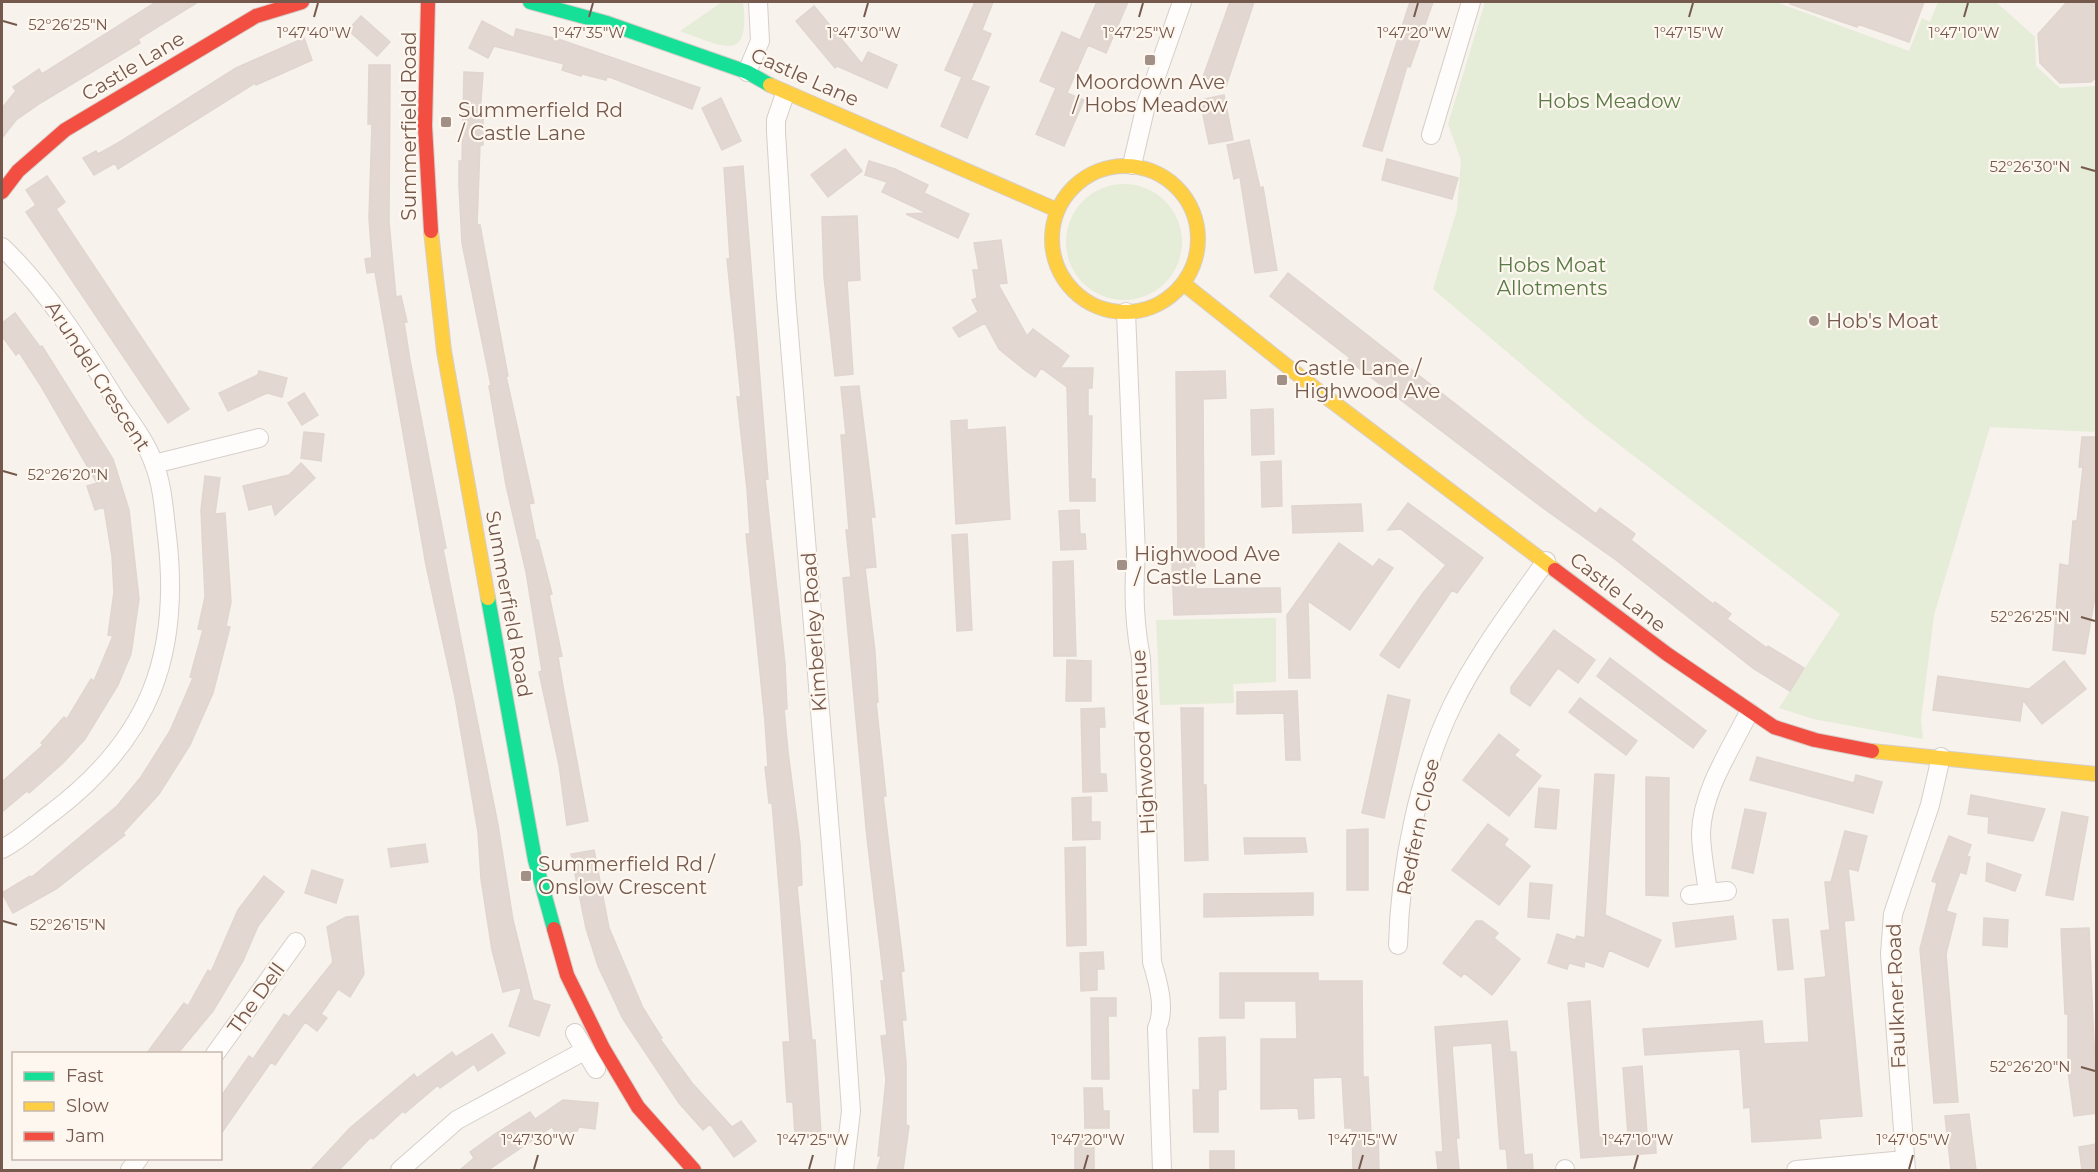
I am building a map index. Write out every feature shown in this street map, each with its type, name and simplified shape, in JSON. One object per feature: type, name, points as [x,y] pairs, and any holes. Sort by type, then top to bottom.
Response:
[{"type":"street","name":"Castle Lane","points":[[2,192],[18,171],[65,130],[256,16],[302,2]]},
{"type":"street","name":"Summerfield Road","points":[[428,2],[425,126],[432,259],[444,351],[535,860],[567,975],[603,1048],[638,1107],[694,1170]]},
{"type":"street","name":"Castle Lane","points":[[530,2],[607,23],[747,72],[785,94],[842,115],[980,178],[1057,210]]},
{"type":"street","points":[[747,72],[760,41],[758,2]]},
{"type":"street","points":[[1132,165],[1146,105],[1182,2]]},
{"type":"street","points":[[1431,135],[1471,2]]},
{"type":"street","name":"Kimberley Road","points":[[785,94],[776,120],[776,132],[786,297],[844,999],[851,1111],[844,1170]]},
{"type":"street","points":[[1114,165],[1132,165],[1160,173],[1180,189],[1192,207],[1199,238],[1196,259],[1184,284],[1161,303],[1126,312],[1101,308],[1084,300],[1066,284],[1055,263],[1051,238],[1057,210],[1065,195],[1079,181],[1093,172],[1114,165]]},
{"type":"street","name":"Arundel Crescent","points":[[2,246],[31,274],[79,341],[154,464],[164,510],[171,573],[170,619],[162,668],[137,721],[104,769],[86,787],[2,849]]},
{"type":"street","name":"Castle Lane","points":[[1184,284],[1321,393],[1667,654],[1774,727],[1815,740],[1874,751],[2097,774]]},
{"type":"street","name":"Highwood Avenue","points":[[1126,312],[1136,555],[1133,591],[1135,628],[1141,658],[1152,962],[1159,983],[1161,1019],[1157,1028],[1162,1170]]},
{"type":"street","points":[[154,464],[259,438]]},
{"type":"street","name":"Redfern Close","points":[[1398,945],[1405,870],[1427,769],[1452,706],[1509,613],[1546,561]]},
{"type":"street","points":[[1727,891],[1699,894],[1701,832],[1716,777],[1749,712]]},
{"type":"street","name":"Faulkner Road","points":[[1906,1165],[1890,954],[1893,914],[1930,805],[1941,757]]},
{"type":"street","name":"The Dell","points":[[216,1052],[296,942]]},
{"type":"street","points":[[575,1033],[596,1069]]},
{"type":"street","points":[[400,1170],[458,1120],[584,1051]]},
{"type":"street","points":[[1796,1170],[1906,1165]]},
{"type":"green space","points":[[722,2],[743,2],[744,22],[738,43],[730,46],[720,45],[680,31]]},
{"type":"green space","points":[[1485,2],[1776,2],[1909,51],[1922,18],[1930,22],[1938,2],[1996,2],[2035,37],[2036,66],[2060,88],[2096,86],[2096,432],[1990,427],[1934,615],[1921,720],[1923,739],[1813,719],[1779,708],[1840,614],[1587,420],[1433,289],[1457,210],[1461,160],[1448,124]]},
{"type":"green space","points":[[1124,184],[1146,188],[1165,201],[1178,220],[1182,242],[1178,264],[1165,283],[1146,296],[1124,300],[1102,296],[1083,283],[1070,264],[1066,242],[1070,220],[1083,201],[1102,188]]},
{"type":"green space","points":[[1276,618],[1276,682],[1233,684],[1234,703],[1160,705],[1156,620]]},
{"type":"building","points":[[156,2],[198,2],[138,39],[140,43],[16,120],[2,138],[2,108],[16,91],[13,87],[39,69],[42,74]]},
{"type":"building","points":[[975,2],[993,2],[982,30],[991,34],[971,80],[989,87],[967,138],[941,126],[962,77],[945,70]]},
{"type":"building","points":[[1097,2],[1128,2],[1106,53],[1088,45],[1067,93],[1084,100],[1064,146],[1036,134],[1056,88],[1040,81],[1062,32],[1080,40]]},
{"type":"building","points":[[1230,2],[1254,2],[1226,86],[1203,77]]},
{"type":"building","points":[[1410,2],[1433,2],[1410,67],[1407,66],[1382,151],[1363,146]]},
{"type":"building","points":[[1790,2],[1924,2],[1909,42],[1858,24],[1857,27],[1790,4]]},
{"type":"building","points":[[2067,2],[2097,2],[2097,76],[2091,82],[2060,83],[2040,63],[2038,34]]},
{"type":"building","points":[[814,6],[862,64],[868,52],[897,65],[887,88],[837,66],[835,68],[796,21]]},
{"type":"building","points":[[361,16],[390,42],[377,56],[348,30]]},
{"type":"building","points":[[482,21],[514,38],[516,29],[561,40],[700,88],[692,109],[607,76],[606,80],[582,74],[581,76],[562,70],[564,64],[494,46],[488,58],[469,48]]},
{"type":"building","points":[[304,38],[312,60],[256,85],[255,83],[118,169],[115,163],[94,175],[83,158],[96,151],[98,154],[118,143],[236,68]]},
{"type":"building","points":[[369,65],[390,65],[389,222],[396,297],[401,296],[407,322],[404,322],[410,360],[446,548],[443,549],[498,825],[513,920],[533,1000],[550,1005],[539,1036],[509,1026],[522,987],[503,992],[492,950],[481,879],[478,832],[455,697],[426,565],[375,272],[367,273],[365,259],[372,258],[369,218],[372,124],[368,124]]},
{"type":"building","points":[[464,72],[483,73],[480,114],[483,114],[483,145],[480,145],[477,225],[480,225],[508,376],[506,376],[534,503],[529,504],[536,540],[538,540],[552,594],[549,595],[562,656],[558,657],[588,821],[567,825],[559,765],[539,672],[542,671],[526,572],[506,485],[489,386],[491,385],[462,243],[459,161],[462,161]]},
{"type":"building","points":[[1224,95],[1233,140],[1209,144],[1200,100]]},
{"type":"building","points":[[721,98],[741,141],[722,150],[702,108]]},
{"type":"building","points":[[1249,140],[1260,188],[1263,187],[1277,270],[1255,273],[1240,177],[1234,179],[1227,145]]},
{"type":"building","points":[[845,149],[862,171],[828,197],[811,175]]},
{"type":"building","points":[[1387,159],[1458,178],[1452,199],[1382,180]]},
{"type":"building","points":[[869,161],[895,169],[928,185],[924,193],[969,214],[958,238],[906,214],[927,213],[882,192],[887,182],[865,175]]},
{"type":"building","points":[[743,166],[768,479],[765,479],[785,664],[787,709],[784,709],[800,844],[802,885],[797,886],[812,1040],[815,1040],[821,1133],[795,1135],[793,1102],[787,1102],[783,1042],[790,1042],[780,899],[772,803],[769,803],[765,767],[768,767],[765,722],[746,534],[750,534],[737,397],[741,397],[727,259],[730,259],[724,168]]},
{"type":"building","points":[[47,176],[65,202],[56,209],[189,409],[168,423],[26,212],[36,205],[26,190]]},
{"type":"building","points":[[857,216],[860,280],[847,281],[853,374],[835,376],[824,277],[822,217]]},
{"type":"building","points":[[1001,240],[1007,283],[998,284],[1027,336],[1033,329],[1069,356],[1060,368],[1093,368],[1092,388],[1088,388],[1088,416],[1092,416],[1091,479],[1095,479],[1095,501],[1070,501],[1067,387],[1041,368],[1035,377],[1026,371],[999,349],[985,323],[959,337],[953,328],[978,312],[972,300],[977,298],[973,270],[979,270],[974,243]]},
{"type":"building","points":[[1288,273],[1596,514],[1600,508],[1635,534],[1631,540],[1713,604],[1715,602],[1731,614],[1727,619],[1767,648],[1768,646],[1804,668],[1790,691],[1754,669],[1616,560],[1543,508],[1348,360],[1350,358],[1270,296]]},
{"type":"building","points":[[15,313],[40,347],[42,346],[113,459],[129,510],[139,599],[131,654],[118,685],[85,739],[63,763],[29,793],[27,791],[2,812],[2,782],[43,745],[41,743],[64,717],[67,719],[91,679],[94,681],[113,636],[108,635],[114,592],[112,556],[104,507],[95,510],[87,486],[97,483],[41,386],[19,352],[16,355],[2,336],[2,323]]},
{"type":"building","points":[[259,371],[287,378],[282,397],[267,393],[228,411],[219,393],[258,375]]},
{"type":"building","points":[[1225,371],[1226,398],[1203,399],[1204,551],[1194,551],[1196,589],[1280,588],[1281,612],[1174,615],[1172,563],[1178,562],[1176,372]]},
{"type":"building","points":[[859,386],[875,517],[871,517],[876,567],[865,568],[875,652],[878,702],[876,702],[886,796],[883,796],[904,971],[901,972],[906,1020],[902,1020],[906,1063],[906,1125],[909,1126],[903,1170],[877,1170],[881,1156],[878,1156],[886,1080],[881,1036],[887,1035],[881,981],[884,981],[867,838],[843,578],[851,577],[841,435],[846,435],[841,387]]},
{"type":"building","points":[[304,393],[318,415],[302,425],[288,403]]},
{"type":"building","points":[[1273,409],[1274,454],[1252,455],[1251,410]]},
{"type":"building","points":[[967,420],[967,430],[1005,427],[1010,519],[956,524],[951,421]]},
{"type":"building","points":[[304,432],[324,434],[321,461],[301,458]]},
{"type":"building","points":[[2082,437],[2097,437],[2096,591],[2085,654],[2053,650],[2060,564],[2069,566],[2073,521],[2077,521],[2083,467],[2079,467]]},
{"type":"building","points":[[1281,461],[1282,506],[1262,507],[1261,462]]},
{"type":"building","points":[[301,463],[315,478],[275,515],[272,504],[249,510],[243,486],[289,475]]},
{"type":"building","points":[[205,476],[220,478],[215,514],[225,513],[231,602],[226,626],[230,627],[213,693],[190,745],[159,794],[123,833],[125,835],[56,889],[13,913],[2,893],[30,876],[32,877],[117,806],[141,777],[170,731],[193,678],[190,677],[203,630],[198,629],[205,597],[201,510]]},
{"type":"building","points":[[1408,503],[1483,558],[1457,593],[1452,590],[1399,668],[1380,655],[1423,593],[1446,565],[1401,529],[1388,530]]},
{"type":"building","points":[[1361,504],[1363,531],[1293,533],[1292,506]]},
{"type":"building","points":[[1079,510],[1080,534],[1085,534],[1086,549],[1061,550],[1059,511]]},
{"type":"building","points":[[967,534],[972,630],[957,631],[952,535]]},
{"type":"building","points":[[1339,543],[1373,567],[1379,559],[1393,568],[1350,630],[1308,601],[1310,678],[1289,678],[1287,615]]},
{"type":"building","points":[[1073,561],[1076,656],[1054,656],[1053,562]]},
{"type":"building","points":[[1554,630],[1595,660],[1578,683],[1558,668],[1530,706],[1511,693],[1511,687]]},
{"type":"building","points":[[1610,658],[1706,731],[1693,748],[1597,676]]},
{"type":"building","points":[[1067,660],[1091,661],[1091,701],[1066,701]]},
{"type":"building","points":[[2064,661],[2086,689],[2042,724],[2023,700],[2020,721],[1933,710],[1938,676],[2029,689]]},
{"type":"building","points":[[1297,691],[1300,760],[1286,760],[1284,713],[1237,714],[1237,692]]},
{"type":"building","points":[[1388,695],[1410,700],[1384,818],[1362,813]]},
{"type":"building","points":[[1580,698],[1637,741],[1626,755],[1569,712]]},
{"type":"building","points":[[1104,708],[1105,727],[1099,727],[1100,774],[1106,774],[1107,791],[1083,792],[1081,709]]},
{"type":"building","points":[[1181,708],[1203,708],[1203,785],[1206,785],[1208,860],[1185,861]]},
{"type":"building","points":[[1499,734],[1519,750],[1514,755],[1541,776],[1509,816],[1463,780]]},
{"type":"building","points":[[1757,757],[1854,783],[1856,775],[1882,782],[1873,813],[1750,780]]},
{"type":"building","points":[[1595,774],[1614,775],[1605,915],[1661,940],[1648,967],[1609,950],[1603,967],[1585,961],[1584,967],[1569,963],[1567,969],[1548,963],[1557,934],[1575,940],[1577,936],[1585,938]]},
{"type":"building","points":[[1646,777],[1669,778],[1668,896],[1646,895]]},
{"type":"building","points":[[1539,788],[1559,790],[1556,829],[1535,827]]},
{"type":"building","points":[[1971,795],[2045,809],[2033,841],[1988,833],[1989,817],[1968,814]]},
{"type":"building","points":[[1091,797],[1091,822],[1100,822],[1100,839],[1073,840],[1072,798]]},
{"type":"building","points":[[1745,809],[1766,813],[1753,873],[1732,868]]},
{"type":"building","points":[[2062,812],[2088,817],[2073,900],[2046,895]]},
{"type":"building","points":[[1488,824],[1508,839],[1504,845],[1530,866],[1499,905],[1452,870]]},
{"type":"building","points":[[1368,829],[1368,890],[1347,890],[1347,830]]},
{"type":"building","points":[[1845,831],[1867,836],[1858,871],[1848,868],[1854,920],[1844,921],[1862,1116],[1819,1119],[1821,1138],[1752,1142],[1750,1107],[1744,1108],[1740,1049],[1645,1055],[1643,1029],[1762,1021],[1764,1044],[1809,1042],[1805,979],[1826,977],[1821,931],[1830,930],[1825,882],[1831,882]]},
{"type":"building","points":[[1949,836],[1971,845],[1967,856],[1970,857],[1966,874],[1960,872],[1946,911],[1956,914],[1946,954],[1958,1102],[1934,1103],[1920,949],[1937,883],[1932,881]]},
{"type":"building","points":[[1244,838],[1305,838],[1307,852],[1245,854]]},
{"type":"building","points":[[425,844],[428,862],[391,867],[388,849]]},
{"type":"building","points":[[1085,847],[1086,945],[1067,946],[1065,848]]},
{"type":"building","points":[[594,850],[609,928],[643,1008],[662,1038],[660,1039],[692,1083],[732,1127],[741,1121],[756,1141],[734,1157],[710,1124],[703,1130],[679,1103],[623,1019],[598,966],[586,928],[571,854]]},
{"type":"building","points":[[1987,863],[2021,875],[2015,891],[1986,881]]},
{"type":"building","points":[[312,870],[343,880],[336,903],[305,893]]},
{"type":"building","points":[[264,876],[284,892],[258,926],[243,961],[213,1011],[179,1052],[148,1052],[184,1003],[188,1006],[208,970],[211,972],[238,910]]},
{"type":"building","points":[[1530,883],[1552,885],[1549,919],[1528,917]]},
{"type":"building","points":[[1313,893],[1313,915],[1204,917],[1204,894]]},
{"type":"building","points":[[358,916],[364,974],[350,997],[338,989],[321,1014],[327,1018],[317,1031],[305,1022],[275,1065],[271,1062],[222,1132],[222,1095],[249,1056],[253,1059],[284,1014],[289,1017],[333,962],[327,927],[346,917]]},
{"type":"building","points":[[1733,916],[1736,939],[1676,947],[1673,923]]},
{"type":"building","points":[[1984,918],[2008,920],[2007,947],[1983,945]]},
{"type":"building","points":[[1788,919],[1793,969],[1778,970],[1773,920]]},
{"type":"building","points":[[1476,921],[1482,921],[1498,933],[1494,938],[1520,959],[1492,995],[1464,973],[1461,977],[1443,963]]},
{"type":"building","points":[[2089,928],[2097,1113],[2074,1116],[2068,1072],[2068,1014],[2065,1014],[2061,929]]},
{"type":"building","points":[[1103,952],[1104,969],[1097,969],[1097,990],[1081,991],[1080,953]]},
{"type":"building","points":[[1220,973],[1318,973],[1318,981],[1362,981],[1363,1077],[1368,1077],[1371,1134],[1378,1134],[1379,1170],[1353,1170],[1352,1128],[1345,1128],[1342,1077],[1313,1078],[1314,1118],[1299,1119],[1298,1108],[1261,1109],[1261,1039],[1297,1039],[1296,1001],[1244,1001],[1244,1018],[1220,1018]]},
{"type":"building","points":[[1091,998],[1116,998],[1116,1016],[1108,1016],[1109,1079],[1092,1079]]},
{"type":"building","points":[[1590,1001],[1599,1137],[1628,1135],[1623,1068],[1642,1066],[1647,1134],[1655,1133],[1656,1153],[1581,1158],[1568,1003]]},
{"type":"building","points":[[1507,1021],[1510,1052],[1516,1052],[1524,1155],[1532,1154],[1533,1170],[1508,1170],[1506,1149],[1500,1149],[1492,1043],[1452,1046],[1459,1138],[1456,1138],[1459,1170],[1438,1170],[1436,1152],[1443,1152],[1435,1027]]},
{"type":"building","points":[[492,1034],[505,1053],[478,1071],[474,1064],[440,1088],[438,1085],[405,1113],[403,1111],[373,1139],[371,1137],[339,1170],[311,1170],[350,1128],[414,1074],[417,1078],[452,1052],[456,1057]]},
{"type":"building","points":[[1225,1037],[1226,1089],[1218,1090],[1218,1132],[1194,1132],[1193,1090],[1200,1090],[1199,1038]]},
{"type":"building","points":[[1084,1088],[1102,1088],[1103,1111],[1109,1111],[1109,1128],[1085,1128]]},
{"type":"building","points":[[563,1100],[598,1103],[595,1129],[579,1127],[577,1131],[556,1134],[552,1127],[488,1170],[460,1170],[474,1158],[470,1152],[495,1134],[530,1112],[535,1119]]},
{"type":"building","points":[[1969,1114],[1976,1170],[1951,1170],[1945,1116]]},
{"type":"building","points":[[1094,1137],[1094,1170],[1075,1170],[1075,1138]]},
{"type":"building","points":[[2097,1144],[2097,1170],[2082,1170],[2079,1147]]},
{"type":"building","points":[[1210,1151],[1234,1151],[1234,1170],[1210,1170]]},
{"type":"traffic: fast","points":[[530,2],[607,23],[747,72],[770,85]]},
{"type":"traffic: fast","points":[[488,598],[535,860],[554,929]]},
{"type":"traffic: slow","points":[[770,85],[1057,210]]},
{"type":"traffic: slow","points":[[1125,166],[1153,171],[1177,187],[1193,211],[1198,239],[1193,267],[1177,291],[1153,307],[1125,312],[1097,307],[1073,291],[1057,267],[1052,239],[1057,211],[1073,187],[1097,171],[1125,166]]},
{"type":"traffic: slow","points":[[431,231],[444,351],[488,598]]},
{"type":"traffic: slow","points":[[1184,284],[1321,393],[1555,570]]},
{"type":"traffic: slow","points":[[1872,751],[2096,774]]},
{"type":"traffic: jam","points":[[2,192],[18,171],[65,130],[256,16],[302,2]]},
{"type":"traffic: jam","points":[[428,2],[425,126],[431,231]]},
{"type":"traffic: jam","points":[[1555,570],[1667,654],[1774,727],[1815,740],[1872,751]]},
{"type":"traffic: jam","points":[[554,929],[567,975],[603,1048],[638,1107],[694,1170]]},
{"type":"place","name":"Moordown Ave / Hobs Meadow","points":[[1150,60]]},
{"type":"place","name":"Summerfield Rd / Castle Lane","points":[[446,122]]},
{"type":"place","name":"Hob's Moat","points":[[1814,321]]},
{"type":"place","name":"Castle Lane / Highwood Ave","points":[[1282,380]]},
{"type":"place","name":"Highwood Ave / Castle Lane","points":[[1122,565]]},
{"type":"place","name":"Summerfield Rd / Onslow Crescent","points":[[526,876]]},
{"type":"park label","name":"Hobs Meadow","points":[[1609,101]]},
{"type":"park label","name":"Hobs Moat Allotments","points":[[1552,276]]}]
